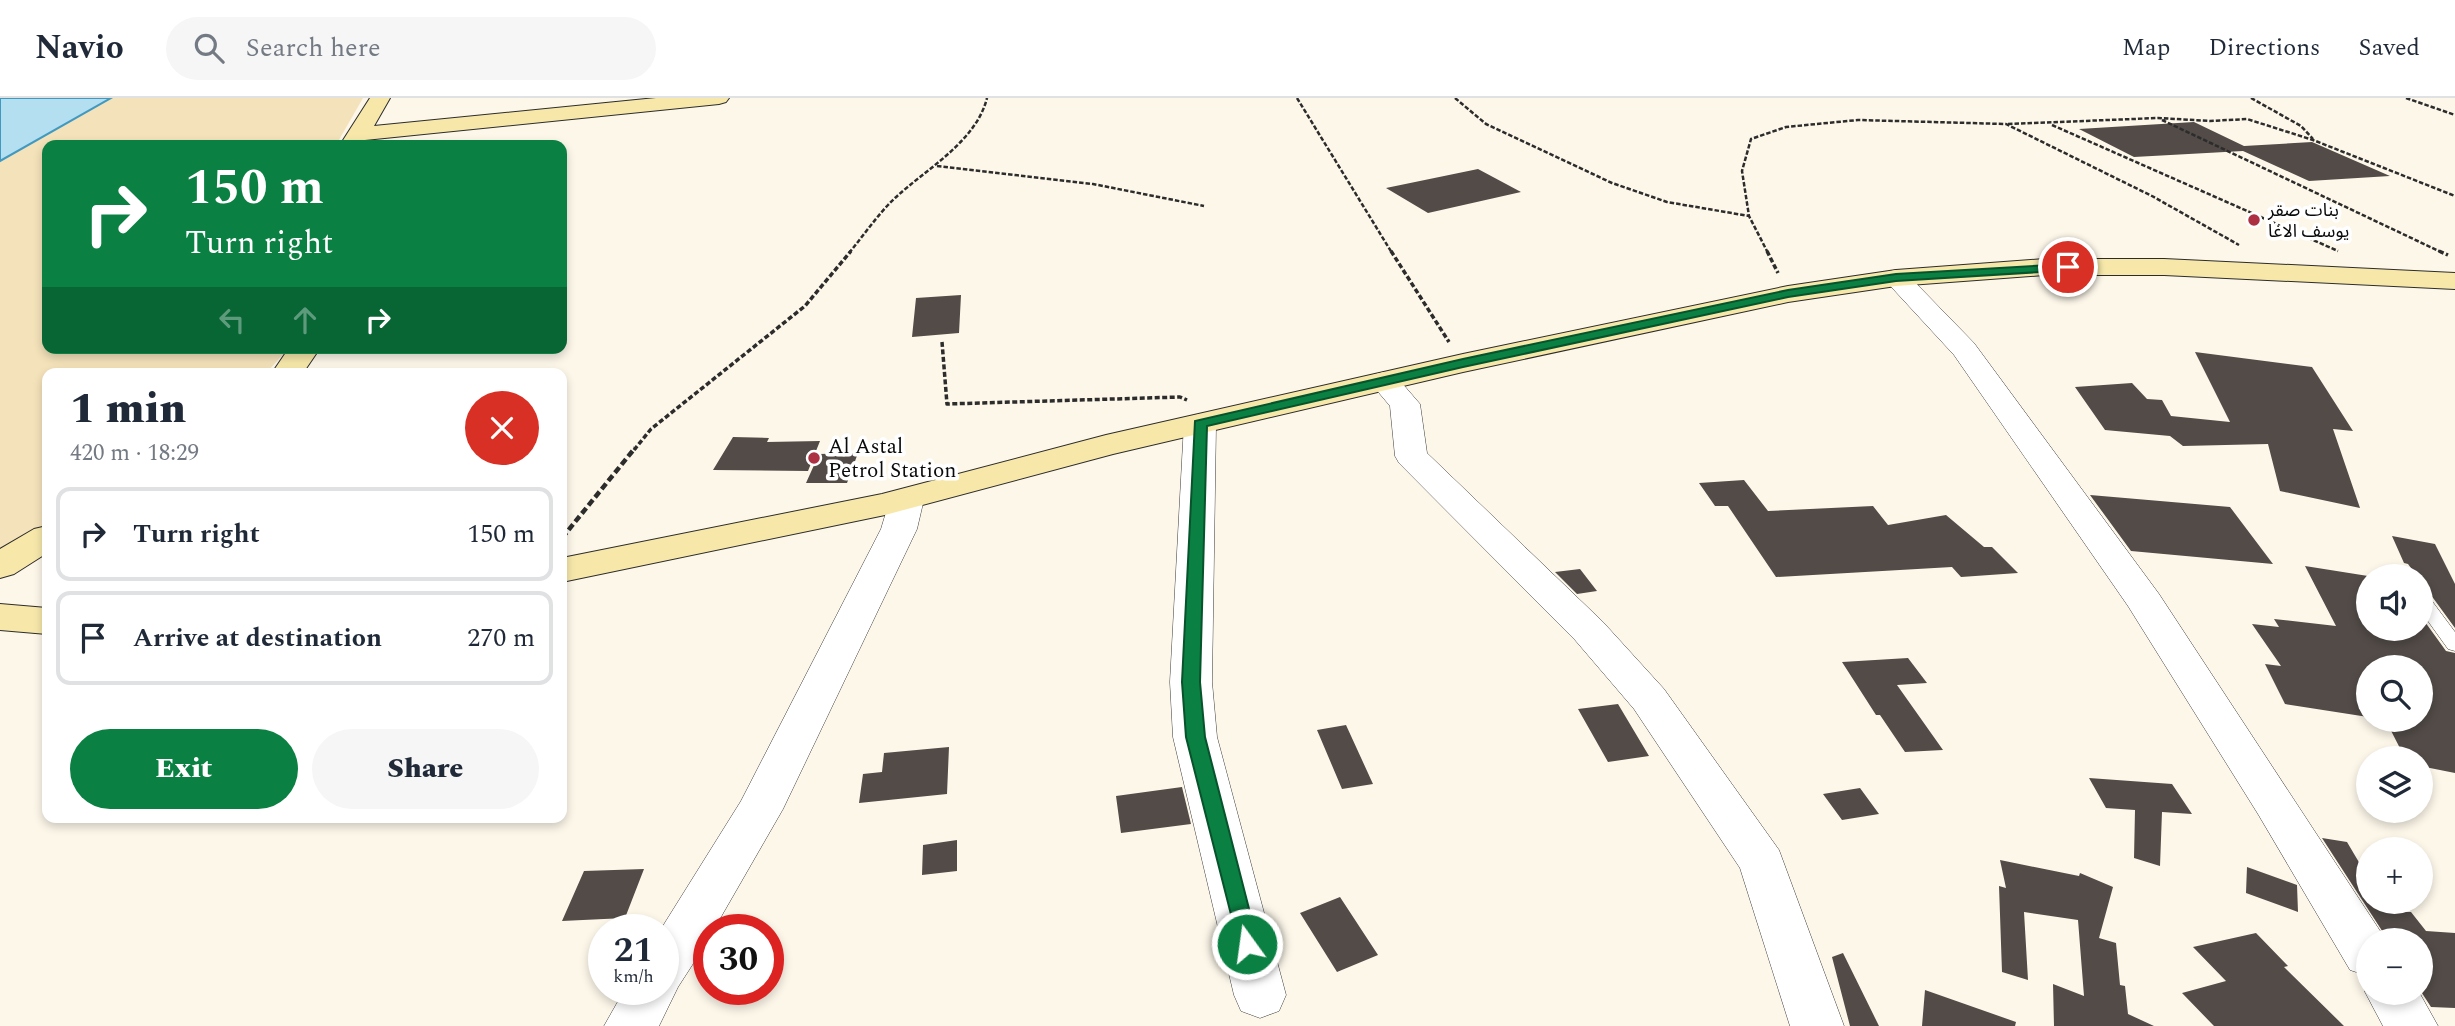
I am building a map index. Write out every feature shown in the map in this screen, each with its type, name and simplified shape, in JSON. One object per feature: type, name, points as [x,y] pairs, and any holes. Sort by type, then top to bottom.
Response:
[{"type":"street","points":[[354,140],[380,98]]},
{"type":"street","points":[[354,140],[719,98]]},
{"type":"street","points":[[567,569],[907,499],[1106,445],[1463,363],[1788,294],[1896,278],[2044,268],[2164,267],[2455,281]]},
{"type":"street","points":[[1896,278],[1964,349],[2145,602],[2356,935]]},
{"type":"street","points":[[1384,381],[1405,404],[1411,456],[1589,631],[1649,699],[1762,863],[1817,1026]]},
{"type":"street","points":[[1213,421],[1191,682],[1195,737],[1260,995]]},
{"type":"street","points":[[679,944],[760,809],[899,529],[907,499]]},
{"type":"street","points":[[0,566],[42,540]]},
{"type":"street","points":[[0,617],[42,621]]},
{"type":"street","points":[[631,1026],[643,1005]]},
{"type":"street","points":[[2399,1005],[2412,1026]]},
{"type":"lane","points":[[2433,615],[2455,645]]},
{"type":"path","points":[[567,532],[650,429],[805,306],[895,198],[937,166],[984,110],[987,98]]},
{"type":"path","points":[[1297,98],[1338,168],[1463,363]]},
{"type":"path","points":[[1455,98],[1486,124],[1612,183],[1667,202],[1749,216]]},
{"type":"path","points":[[2251,98],[2301,126],[2313,140]]},
{"type":"path","points":[[2406,98],[2455,115]]},
{"type":"path","points":[[1788,294],[1749,216],[1742,171],[1751,139],[1786,127],[1858,120],[2006,124],[2158,118],[2210,121],[2247,119],[2313,140],[2455,197]]},
{"type":"path","points":[[2158,118],[2455,258]]},
{"type":"path","points":[[2048,123],[2338,250]]},
{"type":"path","points":[[2006,124],[2152,196],[2286,272]]},
{"type":"path","points":[[937,166],[1094,184],[1205,206]]},
{"type":"path","points":[[942,342],[947,404],[1180,397],[1213,421]]},
{"type":"sand","points":[[97,98],[363,98],[339,140],[42,140],[42,354],[283,354],[271,368],[42,368],[42,529],[0,556],[0,155]]},
{"type":"water","points":[[0,98],[111,98],[0,161]]},
{"type":"building","points":[[2194,122],[2244,146],[2312,142],[2390,176],[2309,181],[2243,151],[2134,157],[2079,129]]},
{"type":"building","points":[[1478,169],[1521,192],[1428,213],[1386,188]]},
{"type":"building","points":[[961,295],[959,333],[912,337],[916,298]]},
{"type":"building","points":[[2195,352],[2312,367],[2353,431],[2333,429],[2360,508],[2280,491],[2268,444],[2183,446],[2170,436],[2105,430],[2075,387],[2132,383],[2147,399],[2162,400],[2171,416],[2230,422]]},
{"type":"building","points":[[733,437],[769,438],[767,442],[820,441],[808,471],[713,470]]},
{"type":"building","points":[[858,453],[847,483],[806,483],[819,454]]},
{"type":"building","points":[[1744,480],[1768,511],[1873,506],[1888,525],[1946,515],[1984,547],[1992,547],[2018,573],[1961,577],[1952,567],[1776,577],[1728,506],[1715,506],[1699,483]]},
{"type":"building","points":[[2090,495],[2230,507],[2273,564],[2131,551]]},
{"type":"building","points":[[2392,536],[2435,544],[2455,584],[2455,628],[2433,598],[2433,564],[2404,563]]},
{"type":"building","points":[[2305,566],[2356,574],[2356,641],[2433,641],[2433,633],[2446,651],[2455,653],[2455,773],[2433,769],[2433,746],[2399,746],[2392,732],[2433,732],[2433,655],[2356,655],[2356,715],[2285,704],[2265,664],[2281,666],[2252,624],[2279,627],[2274,619],[2336,626]]},
{"type":"building","points":[[1580,569],[1597,591],[1577,594],[1555,572]]},
{"type":"building","points":[[1908,658],[1927,683],[1897,685],[1943,750],[1905,752],[1880,715],[1876,715],[1842,662]]},
{"type":"building","points":[[1618,704],[1649,756],[1608,762],[1578,709]]},
{"type":"building","points":[[1346,725],[1373,784],[1342,789],[1317,730]]},
{"type":"building","points":[[949,747],[947,794],[859,803],[863,774],[882,772],[884,753]]},
{"type":"building","points":[[2089,778],[2172,784],[2192,814],[2162,812],[2160,866],[2134,858],[2135,810],[2106,808]]},
{"type":"building","points":[[1182,787],[1191,824],[1121,833],[1116,796]]},
{"type":"building","points":[[1860,788],[1879,814],[1842,820],[1823,794]]},
{"type":"building","points":[[2322,838],[2347,842],[2356,857],[2356,891]]},
{"type":"building","points":[[957,840],[957,871],[922,875],[923,845]]},
{"type":"building","points":[[2000,860],[2079,876],[2080,873],[2113,887],[2099,938],[2116,943],[2120,985],[2125,986],[2128,1014],[2154,1026],[2054,1026],[2053,984],[2084,996],[2078,920],[2024,912],[2028,980],[2002,972],[1999,886],[2006,888]]},
{"type":"building","points":[[2247,867],[2297,885],[2298,912],[2246,893]]},
{"type":"building","points":[[644,869],[627,914],[588,914],[588,920],[562,921],[584,871]]},
{"type":"building","points":[[1340,897],[1378,955],[1337,972],[1300,913]]},
{"type":"building","points":[[2371,914],[2413,914],[2424,928],[2380,928]]},
{"type":"building","points":[[2433,931],[2455,933],[2455,1008],[2431,1007]]},
{"type":"building","points":[[2256,933],[2288,966],[2284,967],[2344,1026],[2214,1026],[2182,993],[2226,981],[2193,947]]},
{"type":"building","points":[[1843,953],[1879,1026],[1850,1026],[1832,957]]},
{"type":"building","points":[[1925,990],[2016,1022],[2015,1026],[1922,1026]]},
{"type":"place","name":"بنات صقر يوسف الاغا","points":[[2254,220]]},
{"type":"place","name":"Al Astal Petrol Station","points":[[814,458]]},
{"type":"route","points":[[1247,944],[1195,737],[1191,682],[1200,424],[1463,363],[1788,294],[1896,278],[2068,267]]}]
